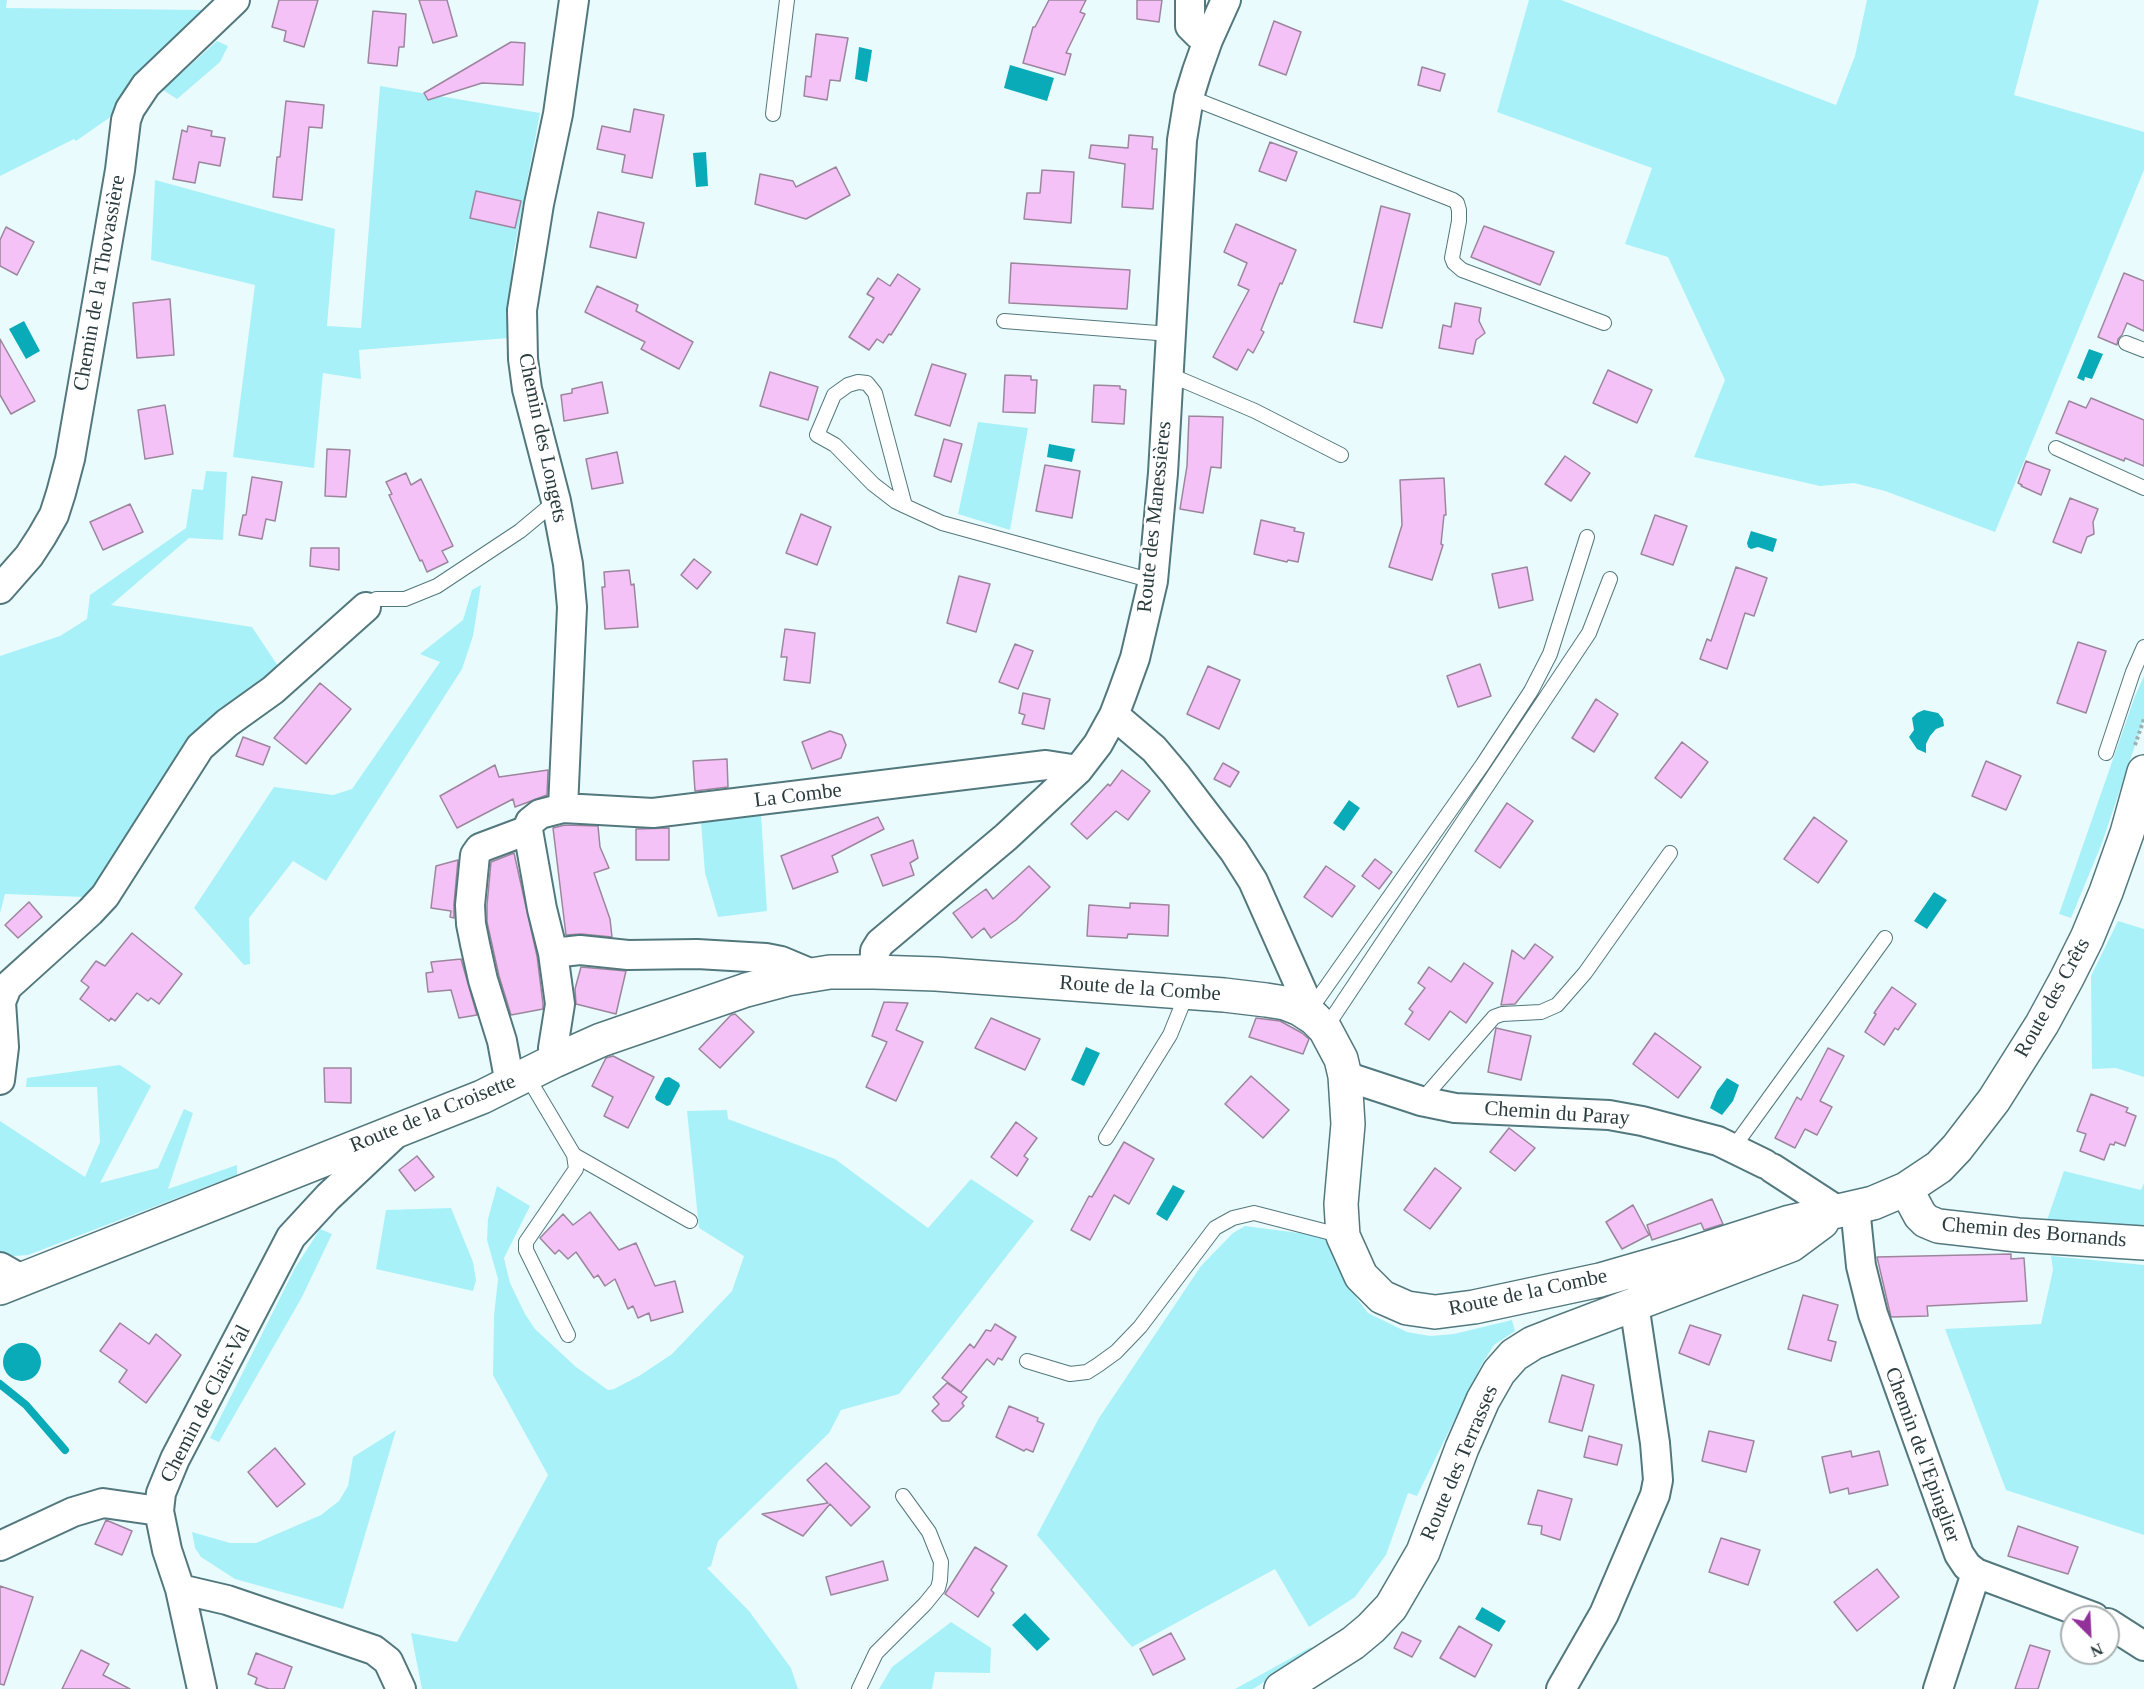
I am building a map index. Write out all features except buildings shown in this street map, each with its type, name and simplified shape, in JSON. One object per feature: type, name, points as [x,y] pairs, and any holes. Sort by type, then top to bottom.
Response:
[{"type":"street","name":"Chemin de la Thovassière","points":[[0,589],[29,556],[42,536],[54,515],[61,493],[70,459],[120,170],[126,120],[130,109],[146,85],[235,0]]},
{"type":"street","name":"Chemin des Longets","points":[[563,808],[572,607],[568,564],[548,448],[523,359],[522,310],[535,225],[558,114],[574,0]]},
{"type":"street","points":[[1190,0],[1190,27],[1208,40]]},
{"type":"street","name":"Route des Manessières","points":[[874,972],[875,951],[880,943],[1006,837],[1078,770],[1098,744],[1114,715],[1135,658],[1153,582],[1163,474],[1181,152],[1189,97],[1208,40],[1226,0]]},
{"type":"street","points":[[0,1080],[4,1047],[1,1002],[7,987],[105,896],[200,747],[227,723],[273,690],[366,607]]},
{"type":"street","points":[[1114,715],[1155,749],[1234,852],[1253,881],[1316,1019]]},
{"type":"street","name":"Route des Crêts","points":[[1906,1190],[1939,1167],[1957,1148],[1995,1100],[2042,1024],[2091,929],[2127,833],[2138,763]]},
{"type":"street","name":"La Combe","points":[[530,1073],[502,1041],[483,980],[471,924],[470,905],[475,855],[480,848],[528,830],[530,822],[540,814],[563,808],[653,813],[1046,765],[1078,770]]},
{"type":"street","points":[[528,830],[542,909],[553,952],[560,1004],[553,1048],[530,1073]]},
{"type":"street","points":[[553,952],[580,950],[628,955],[697,954],[766,958],[781,961],[812,974]]},
{"type":"street","name":"Route de la Combe","points":[[874,972],[936,974],[1245,997],[1285,1003],[1316,1019],[1341,1059],[1345,1076],[1348,1124],[1341,1204],[1342,1236],[1361,1276],[1382,1297],[1407,1308],[1435,1312],[1474,1307],[1599,1280],[1790,1222],[1873,1203],[1906,1190]]},
{"type":"street","name":"Route de la Croisette","points":[[7,1278],[401,1128],[601,1040],[746,990],[812,974],[874,972]]},
{"type":"street","name":"Chemin du Paray","points":[[1345,1076],[1421,1101],[1455,1107],[1609,1115],[1689,1132],[1733,1148],[1847,1209]]},
{"type":"street","name":"Chemin de Clair-Val","points":[[202,1689],[180,1589],[166,1550],[159,1511],[161,1493],[175,1459],[291,1237],[328,1197],[401,1128]]},
{"type":"street","name":"Chemin des Bornands","points":[[1906,1190],[1920,1215],[1926,1221],[1938,1226],[2018,1235],[2144,1243]]},
{"type":"street","name":"Route des Terrasses","points":[[1281,1689],[1353,1642],[1371,1628],[1391,1607],[1423,1551],[1471,1426],[1498,1372],[1514,1355],[1533,1343],[1791,1245],[1847,1209]]},
{"type":"street","name":"Chemin de l'Epinglier","points":[[1847,1209],[1885,1352],[1950,1534],[1963,1561],[1976,1573]]},
{"type":"street","points":[[1561,1689],[1604,1614],[1655,1495],[1658,1480],[1655,1443],[1634,1304]]},
{"type":"street","points":[[0,1546],[73,1512],[103,1503],[159,1511]]},
{"type":"street","points":[[1938,1689],[1976,1573],[2062,1605]]},
{"type":"street","points":[[180,1589],[227,1600],[374,1650],[388,1661],[401,1689]]},
{"type":"street","points":[[2120,1631],[2144,1646]]},
{"type":"lane","points":[[772,114],[787,0]]},
{"type":"lane","points":[[1189,97],[1452,200],[1457,203],[1459,210],[1452,258],[1462,270],[1604,323]]},
{"type":"lane","points":[[1004,321],[1170,334]]},
{"type":"lane","points":[[2126,343],[2144,350]]},
{"type":"lane","points":[[1168,374],[1255,411],[1341,455]]},
{"type":"lane","points":[[905,506],[875,393],[867,383],[858,382],[848,385],[834,395],[817,435],[835,445],[881,492],[905,506],[942,523],[1153,582]]},
{"type":"lane","points":[[2056,448],[2144,488]]},
{"type":"lane","points":[[366,607],[376,599],[405,599],[436,586],[520,531],[556,501]]},
{"type":"lane","points":[[1316,1019],[1531,692],[1550,654],[1587,537]]},
{"type":"lane","points":[[1316,1019],[1589,633],[1610,579]]},
{"type":"lane","points":[[2106,753],[2144,646]]},
{"type":"lane","points":[[1421,1101],[1494,1017],[1502,1014],[1541,1012],[1557,1005],[1585,973],[1670,853]]},
{"type":"lane","points":[[1733,1148],[1885,938]]},
{"type":"lane","points":[[1106,1138],[1170,1035],[1187,993]]},
{"type":"lane","points":[[530,1073],[574,1155],[576,1169],[526,1242],[526,1250],[568,1335]]},
{"type":"lane","points":[[574,1155],[690,1221]]},
{"type":"lane","points":[[1027,1361],[1070,1374],[1086,1372],[1098,1365],[1116,1352],[1140,1327],[1215,1228],[1233,1218],[1242,1215],[1261,1215],[1342,1236]]},
{"type":"lane","points":[[859,1689],[876,1653],[925,1604],[938,1588],[940,1580],[941,1562],[932,1539],[903,1496]]},
{"type":"path","points":[[2138,763],[2144,720]]},
{"type":"shaded area","points":[[0,0],[7,0],[6,8],[209,10],[136,79],[109,118],[76,141],[74,139],[0,176]]},
{"type":"shaded area","points":[[1529,0],[1561,0],[1836,105],[1855,56],[1867,0],[2039,0],[2014,95],[2144,132],[2144,170],[1995,532],[1885,491],[1854,483],[1820,486],[1694,457],[1725,380],[1668,257],[1625,244],[1652,168],[1497,112]]},
{"type":"shaded area","points":[[217,41],[228,46],[220,62],[177,99],[163,90]]},
{"type":"shaded area","points":[[859,47],[872,50],[867,82],[855,79]]},
{"type":"shaded area","points":[[1010,65],[1054,78],[1047,101],[1004,88]]},
{"type":"shaded area","points":[[380,86],[540,113],[513,256],[508,338],[359,350],[361,379],[323,373],[314,468],[233,457],[255,285],[151,260],[155,180],[335,229],[327,326],[361,328]]},
{"type":"shaded area","points":[[706,152],[708,186],[696,187],[693,153]]},
{"type":"shaded area","points":[[24,321],[40,351],[26,359],[9,329]]},
{"type":"shaded area","points":[[2089,349],[2103,354],[2092,379],[2085,377],[2084,381],[2077,378]]},
{"type":"shaded area","points":[[978,422],[1028,428],[1010,530],[958,514]]},
{"type":"shaded area","points":[[1049,444],[1075,449],[1072,462],[1047,457]]},
{"type":"shaded area","points":[[206,471],[227,472],[223,540],[189,538],[111,605],[252,627],[282,672],[85,897],[5,894],[0,913],[0,656],[60,636],[87,619],[90,595],[186,528],[192,489],[203,490]]},
{"type":"shaded area","points":[[1751,531],[1777,539],[1773,552],[1758,547],[1751,549],[1748,547]]},
{"type":"shaded area","points":[[481,585],[473,636],[462,669],[326,881],[293,861],[249,918],[250,964],[244,965],[194,908],[274,787],[333,795],[352,789],[440,662],[420,654],[463,620],[472,590]]},
{"type":"shaded area","points":[[2144,676],[2144,719],[2102,843],[2071,918],[2059,914]]},
{"type":"shaded area","points":[[1924,710],[1938,713],[1943,719],[1944,726],[1936,729],[1930,736],[1926,744],[1926,753],[1917,749],[1909,737],[1914,730],[1912,718]]},
{"type":"shaded area","points":[[1349,800],[1360,808],[1344,831],[1333,823]]},
{"type":"shaded area","points":[[761,814],[767,911],[718,917],[705,873],[701,822]]},
{"type":"shaded area","points":[[1934,892],[1947,900],[1927,929],[1914,921]]},
{"type":"shaded area","points":[[2118,921],[2144,929],[2144,1077],[2116,1068],[2092,1069],[2091,976]]},
{"type":"shaded area","points":[[1086,1047],[1100,1053],[1084,1086],[1071,1080]]},
{"type":"shaded area","points":[[120,1065],[151,1086],[100,1183],[158,1168],[184,1109],[193,1113],[168,1189],[237,1165],[237,1175],[28,1255],[0,1257],[0,1121],[85,1177],[100,1142],[97,1087],[26,1087],[27,1078]]},
{"type":"shaded area","points":[[669,1077],[680,1086],[670,1105],[667,1106],[655,1097],[665,1078]]},
{"type":"shaded area","points":[[1727,1078],[1739,1085],[1733,1101],[1722,1115],[1710,1108],[1717,1091]]},
{"type":"shaded area","points":[[727,1110],[728,1119],[835,1159],[928,1228],[971,1179],[1034,1221],[899,1394],[841,1410],[829,1433],[718,1541],[711,1566],[707,1568],[749,1611],[791,1668],[798,1689],[422,1689],[411,1633],[457,1642],[548,1475],[493,1375],[494,1316],[498,1279],[487,1240],[488,1219],[497,1186],[530,1206],[504,1258],[510,1283],[525,1314],[535,1329],[576,1367],[608,1390],[614,1389],[672,1354],[732,1291],[744,1256],[699,1228],[687,1111]]},
{"type":"shaded area","points":[[2064,1171],[2141,1190],[2144,1183],[2144,1228],[2047,1220]]},
{"type":"shaded area","points":[[1173,1185],[1185,1191],[1167,1221],[1156,1214]]},
{"type":"shaded area","points":[[451,1208],[473,1262],[476,1280],[473,1291],[376,1269],[386,1210]]},
{"type":"shaded area","points":[[1245,1226],[1330,1237],[1348,1285],[1368,1313],[1407,1332],[1430,1336],[1454,1334],[1512,1320],[1515,1331],[1494,1345],[1482,1364],[1417,1496],[1408,1493],[1386,1555],[1355,1597],[1309,1627],[1275,1569],[1132,1647],[1037,1535],[1099,1418],[1201,1266],[1233,1233]]},
{"type":"shaded area","points":[[320,1229],[332,1234],[302,1297],[219,1442],[210,1438],[295,1268]]},
{"type":"shaded area","points":[[2051,1256],[2144,1265],[2144,1535],[2006,1490],[1945,1329],[2041,1324],[2053,1270]]},
{"type":"shaded area","points":[[22,1343],[35,1349],[41,1362],[35,1375],[22,1381],[9,1375],[3,1362],[9,1349]]},
{"type":"shaded area","points":[[396,1430],[343,1609],[235,1579],[201,1557],[195,1548],[192,1532],[230,1543],[256,1543],[321,1515],[339,1501],[348,1486],[353,1457]]},
{"type":"shaded area","points":[[1482,1607],[1506,1621],[1499,1632],[1475,1619]]},
{"type":"shaded area","points":[[1025,1613],[1050,1639],[1037,1651],[1012,1625]]},
{"type":"shaded area","points":[[951,1622],[991,1648],[990,1673],[935,1672],[932,1689],[879,1689],[892,1667]]},
{"type":"shaded area","points":[[1311,1647],[1313,1651],[1253,1689],[1235,1689]]},
{"type":"waterway","points":[[0,1384],[26,1405],[65,1450]]}]
